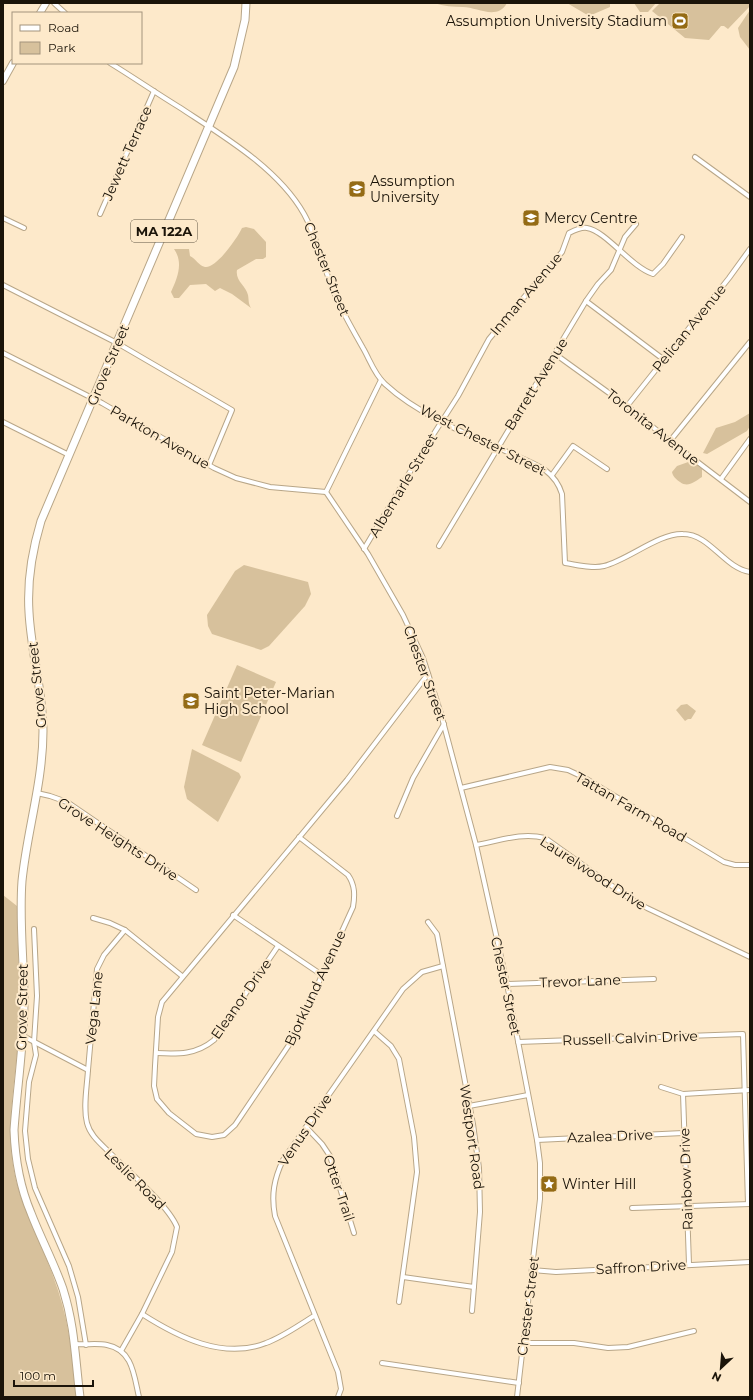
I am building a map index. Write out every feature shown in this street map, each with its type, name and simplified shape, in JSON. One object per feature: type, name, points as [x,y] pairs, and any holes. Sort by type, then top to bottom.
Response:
[{"type":"main road","points":[[41,12],[46,3]]},
{"type":"main road","name":"Grove Street","points":[[80,1397],[76,1344],[72,1322],[62,1288],[31,1213],[17,1165],[14,1130],[23,1036],[24,989],[21,906],[23,871],[37,793],[43,731],[42,707],[29,614],[29,578],[32,555],[41,521],[117,344],[238,53],[245,20],[246,3]]},
{"type":"main road","points":[[3,81],[12,64]]},
{"type":"street","points":[[54,3],[64,12]]},
{"type":"street","name":"Chester Street","points":[[112,64],[208,127],[267,170],[285,187],[299,205],[316,238],[328,277],[340,308],[381,380]]},
{"type":"street","name":"Jewett Terrace","points":[[100,214],[154,91]]},
{"type":"street","points":[[695,157],[750,197]]},
{"type":"street","points":[[3,218],[24,228]]},
{"type":"street","name":"Barrett Avenue","points":[[439,546],[496,448],[555,354],[586,301],[598,284],[611,270],[625,238],[636,224]]},
{"type":"street","name":"Inman Avenue","points":[[441,420],[458,396],[489,339],[562,252],[569,233],[581,228],[590,229],[647,272],[654,274],[682,237]]},
{"type":"street","name":"Pelican Avenue","points":[[627,406],[729,278],[750,249]]},
{"type":"street","points":[[3,285],[117,344],[232,410],[209,465]]},
{"type":"street","points":[[586,301],[663,359]]},
{"type":"street","points":[[670,441],[750,342]]},
{"type":"street","name":"Parkton Avenue","points":[[3,353],[93,399],[209,465],[236,478],[258,484],[326,492]]},
{"type":"street","name":"Toronita Avenue","points":[[555,354],[627,406],[750,502]]},
{"type":"street","points":[[326,492],[381,380]]},
{"type":"street","name":"West Chester Street","points":[[381,380],[402,397],[441,420],[496,448],[540,467],[552,475],[562,494],[565,563],[591,567],[606,566],[670,536],[685,534],[700,539],[740,569],[750,572]]},
{"type":"street","name":"Albemarle Street","points":[[364,549],[441,420]]},
{"type":"street","points":[[3,422],[69,455]]},
{"type":"street","points":[[721,479],[750,439]]},
{"type":"street","points":[[552,475],[573,446],[607,469]]},
{"type":"street","name":"Chester Street","points":[[326,492],[364,549],[403,615],[423,658],[444,724],[476,845],[507,984],[537,1140],[541,1187],[517,1397]]},
{"type":"street","name":"Bjorklund Avenue","points":[[299,837],[347,874],[352,881],[355,890],[353,907],[293,1039],[235,1125],[224,1135],[212,1137],[196,1134],[174,1118],[161,1106],[155,1095],[154,1086],[158,1017],[162,1002],[182,976],[233,915],[347,780],[428,674]]},
{"type":"street","points":[[397,816],[413,778],[444,724]]},
{"type":"street","name":"Tattan Farm Road","points":[[461,788],[539,769],[550,767],[563,768],[585,778],[724,862],[735,865],[750,866]]},
{"type":"street","name":"Grove Heights Drive","points":[[37,793],[66,802],[196,890]]},
{"type":"street","name":"Laurelwood Drive","points":[[476,845],[517,836],[536,836],[544,838],[629,898],[750,957]]},
{"type":"street","points":[[233,915],[322,975]]},
{"type":"street","points":[[92,918],[110,922],[125,930],[182,976]]},
{"type":"street","name":"Westport Road","points":[[428,922],[437,934],[479,1168],[480,1192],[472,1311]]},
{"type":"street","points":[[34,929],[37,996],[34,1042],[36,1055],[29,1082],[25,1131],[28,1159],[35,1188],[69,1266],[78,1297],[86,1345]]},
{"type":"street","name":"Vega Lane","points":[[88,1070],[97,969],[104,955],[125,930]]},
{"type":"street","name":"Eleanor Drive","points":[[156,1053],[189,1053],[198,1051],[214,1040],[278,946]]},
{"type":"street","name":"Venus Drive","points":[[338,1397],[342,1389],[341,1380],[275,1216],[272,1194],[274,1182],[283,1160],[403,989],[422,972],[443,966]]},
{"type":"street","name":"Trevor Lane","points":[[507,984],[654,979]]},
{"type":"street","points":[[374,1031],[391,1046],[399,1059],[415,1146],[417,1178],[399,1302]]},
{"type":"street","name":"Russell Calvin Drive","points":[[518,1042],[743,1034],[745,1090]]},
{"type":"street","points":[[23,1036],[88,1070]]},
{"type":"street","name":"Leslie Road","points":[[88,1070],[86,1110],[87,1122],[91,1131],[102,1145],[170,1214],[177,1227],[172,1252],[142,1314],[121,1351]]},
{"type":"street","points":[[661,1087],[683,1094],[750,1090]]},
{"type":"street","points":[[632,1208],[749,1204],[745,1090]]},
{"type":"street","name":"Rainbow Drive","points":[[683,1094],[683,1133],[689,1264]]},
{"type":"street","points":[[469,1106],[528,1095]]},
{"type":"street","name":"Otter Trail","points":[[306,1127],[322,1144],[330,1156],[354,1233]]},
{"type":"street","name":"Azalea Drive","points":[[537,1140],[683,1133]]},
{"type":"street","name":"Saffron Drive","points":[[532,1270],[556,1272],[750,1262]]},
{"type":"street","points":[[402,1277],[474,1287]]},
{"type":"street","points":[[142,1314],[182,1338],[208,1345],[237,1349],[266,1344],[314,1316]]},
{"type":"street","points":[[524,1343],[574,1343],[608,1348],[628,1347],[694,1331]]},
{"type":"street","points":[[76,1344],[108,1345],[121,1351],[128,1357],[132,1366],[139,1397]]},
{"type":"street","points":[[382,1363],[519,1384]]},
{"type":"green space","points":[[434,3],[507,3],[498,11],[486,12]]},
{"type":"green space","points":[[567,3],[610,3],[610,7],[589,16]]},
{"type":"green space","points":[[634,3],[656,3],[648,12],[640,12]]},
{"type":"green space","name":"Assumption University Stadium","points":[[660,3],[750,3],[750,6],[728,29],[721,26],[709,40],[685,38],[652,11]]},
{"type":"green space","points":[[750,10],[750,50],[740,37],[738,28]]},
{"type":"green space","points":[[246,227],[254,229],[266,242],[266,257],[263,259],[256,259],[237,270],[239,280],[247,292],[251,308],[232,294],[220,288],[215,291],[206,284],[190,285],[179,298],[174,298],[171,292],[177,276],[179,260],[174,249],[189,249],[190,256],[199,264],[205,267],[210,266],[220,258],[231,245],[242,228]]},
{"type":"green space","points":[[750,413],[750,426],[747,431],[707,454],[703,453],[716,428],[735,422]]},
{"type":"green space","points":[[691,461],[702,469],[702,477],[691,484],[683,484],[675,478],[672,472],[677,466]]},
{"type":"green space","points":[[244,565],[308,582],[311,594],[305,606],[269,646],[261,650],[212,634],[208,626],[207,615],[235,571]]},
{"type":"green space","points":[[237,665],[276,682],[241,762],[202,745]]},
{"type":"green space","points":[[687,704],[696,711],[691,719],[685,721],[676,710],[681,705]]},
{"type":"green space","points":[[192,749],[239,773],[241,777],[218,822],[187,799],[184,787]]},
{"type":"green space","points":[[3,895],[17,906],[19,1012],[18,1044],[11,1113],[11,1148],[13,1165],[20,1194],[48,1262],[62,1305],[71,1351],[76,1397],[3,1397]]},
{"type":"place","name":"Assumption University Stadium","points":[[680,21]]},
{"type":"place","name":"Assumption University","points":[[357,189]]},
{"type":"place","name":"Mercy Centre","points":[[531,218]]},
{"type":"place","name":"Saint Peter-Marian High School","points":[[191,701]]},
{"type":"place","name":"Winter Hill","points":[[549,1184]]}]
